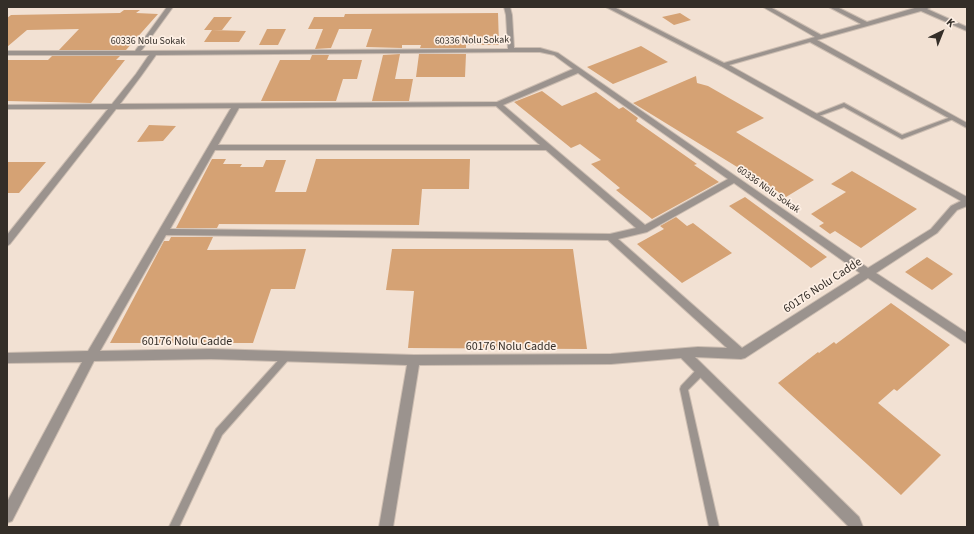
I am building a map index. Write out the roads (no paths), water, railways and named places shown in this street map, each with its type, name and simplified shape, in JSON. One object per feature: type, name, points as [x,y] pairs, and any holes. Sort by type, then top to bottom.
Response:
[{"type":"street","points":[[137,52],[170,7]]},
{"type":"street","points":[[507,7],[509,15],[511,51]]},
{"type":"street","points":[[609,7],[723,65],[967,202]]},
{"type":"street","points":[[766,7],[820,37]]},
{"type":"street","points":[[832,7],[866,24]]},
{"type":"street","points":[[723,65],[923,8],[967,29]]},
{"type":"street","points":[[811,40],[967,126]]},
{"type":"street","name":"60336 Nolu Sokak","points":[[7,52],[540,50],[556,54],[868,273],[967,339]]},
{"type":"street","points":[[9,238],[139,75],[154,52]]},
{"type":"street","points":[[7,107],[498,104],[578,70]]},
{"type":"street","points":[[498,104],[644,230]]},
{"type":"street","points":[[7,516],[91,356],[236,106]]},
{"type":"street","points":[[213,147],[547,147]]},
{"type":"street","points":[[163,232],[610,237],[644,230],[734,179]]},
{"type":"street","name":"60176 Nolu Cadde","points":[[7,358],[211,354],[414,360],[611,359],[698,352],[741,354],[934,231],[954,208],[967,202]]},
{"type":"street","points":[[610,237],[741,354]]},
{"type":"street","points":[[683,353],[854,522],[856,527]]},
{"type":"street","points":[[386,527],[414,360]]},
{"type":"lane","points":[[814,116],[844,105],[902,137],[953,118]]},
{"type":"lane","points":[[174,527],[219,432],[287,356]]},
{"type":"lane","points":[[701,371],[684,389],[714,527]]}]
